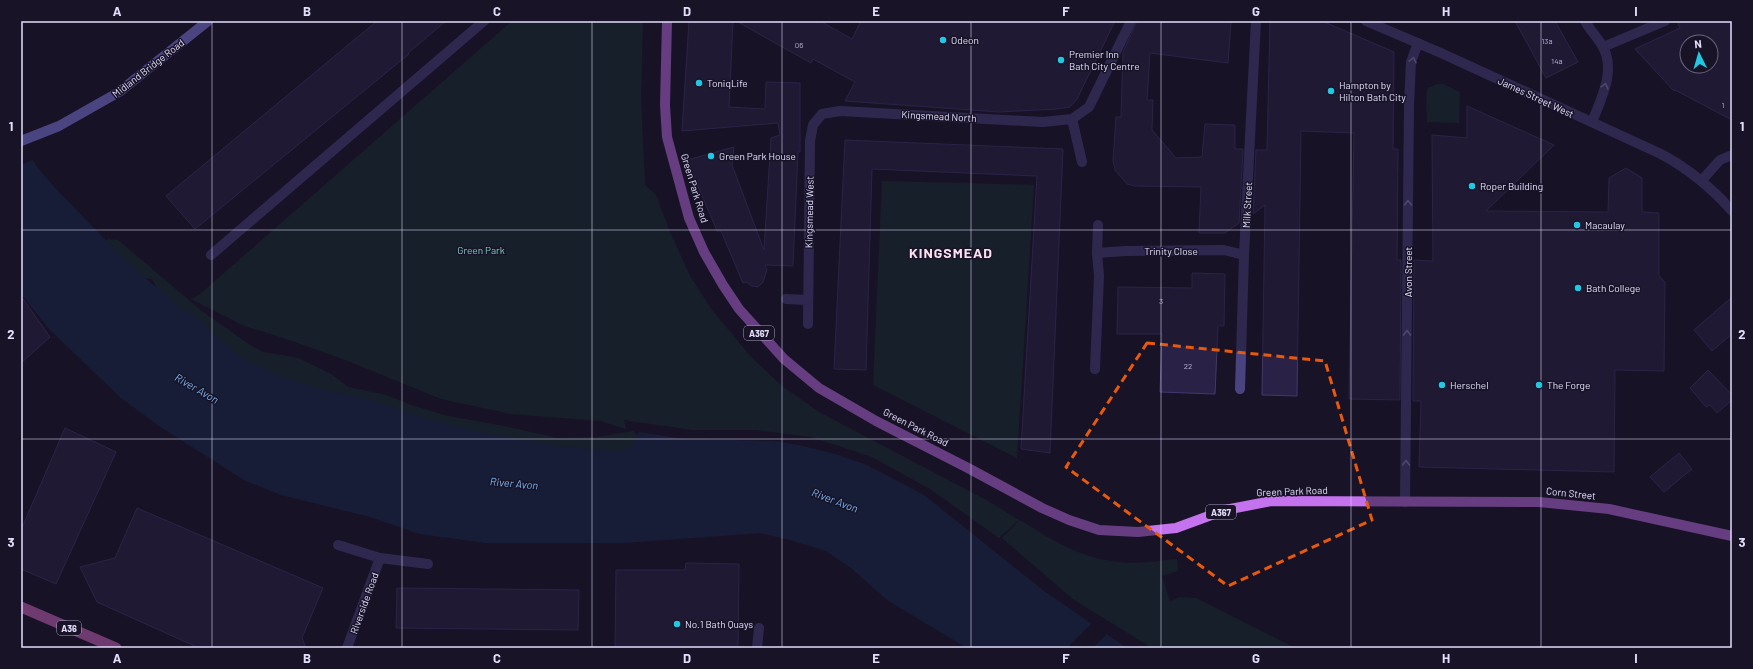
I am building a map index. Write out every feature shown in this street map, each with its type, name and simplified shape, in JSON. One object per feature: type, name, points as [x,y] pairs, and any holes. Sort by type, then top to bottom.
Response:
[{"type":"highway","name":"A36","points":[[21,607],[116,648]]},
{"type":"main road","name":"Midland Bridge Road","points":[[21,141],[59,126],[118,92],[208,21]]},
{"type":"main road","name":"Green Park Road","points":[[667,21],[665,105],[668,138],[689,218],[704,252],[723,286],[739,309],[784,360],[820,388],[876,421],[1042,508],[1069,520],[1098,530],[1138,532],[1176,528],[1225,510],[1272,501],[1406,502]]},
{"type":"main road","name":"Corn Street","points":[[1406,502],[1539,502],[1568,504],[1637,514],[1732,536]]},
{"type":"street","points":[[211,255],[484,21]]},
{"type":"street","name":"Kingsmead North","points":[[813,125],[822,114],[840,111],[1043,122],[1072,119],[1089,107],[1130,21]]},
{"type":"street","name":"Milk Street","points":[[1240,389],[1244,255],[1256,21]]},
{"type":"street","name":"James Street West","points":[[1366,21],[1418,42],[1661,154],[1683,166],[1702,180],[1732,211]]},
{"type":"street","points":[[1584,21],[1603,47],[1607,57],[1607,80],[1592,122]]},
{"type":"street","points":[[1603,47],[1665,21]]},
{"type":"street","name":"Avon Street","points":[[1406,502],[1409,105],[1411,62],[1418,42]]},
{"type":"street","points":[[1072,119],[1082,162]]},
{"type":"street","name":"Kingsmead West","points":[[808,324],[807,300],[810,141],[813,125]]},
{"type":"street","points":[[1702,180],[1720,160],[1732,155]]},
{"type":"street","points":[[1095,369],[1099,276],[1097,253],[1098,225]]},
{"type":"street","name":"Trinity Close","points":[[1097,253],[1125,251],[1224,250],[1244,255]]},
{"type":"street","points":[[786,299],[807,300]]},
{"type":"street","points":[[338,545],[380,558],[428,564]]},
{"type":"street","name":"Riverside Road","points":[[347,648],[380,558]]},
{"type":"street","points":[[757,648],[759,628]]},
{"type":"highlighted area","points":[[1147,343],[1325,361],[1372,520],[1228,586],[1066,467]]},
{"type":"green space","name":"Green Park","points":[[512,21],[643,21],[641,99],[645,185],[656,195],[670,232],[690,276],[712,310],[751,357],[782,386],[819,412],[986,500],[1019,520],[999,538],[930,489],[872,457],[811,437],[756,430],[692,430],[624,420],[626,429],[601,421],[511,414],[441,399],[343,359],[245,326],[191,299],[200,294]]},
{"type":"green space","points":[[1437,84],[1443,84],[1460,92],[1459,123],[1427,122],[1426,94],[1428,88]]},
{"type":"green space","points":[[882,181],[1034,185],[1017,458],[873,385]]},
{"type":"green space","points":[[107,239],[118,240],[203,312],[250,345],[263,352],[298,358],[331,374],[348,387],[386,395],[414,406],[448,416],[558,438],[598,437],[633,431],[643,441],[635,456],[562,456],[287,390],[164,303],[152,279],[132,276],[105,246]]},
{"type":"green space","points":[[1020,520],[1060,544],[1103,560],[1145,563],[1177,559],[1178,571],[1162,576],[1170,601],[1180,597],[1196,598],[1295,648],[1152,648],[1073,599],[1002,538]]},
{"type":"water","name":"River Avon","points":[[21,140],[37,167],[56,189],[135,270],[167,296],[180,309],[192,313],[216,337],[245,360],[283,377],[326,391],[367,398],[412,414],[468,430],[555,446],[620,451],[633,446],[639,432],[684,439],[774,441],[799,445],[835,454],[867,465],[924,495],[1044,591],[1127,648],[967,648],[887,600],[851,568],[826,551],[760,533],[624,543],[485,543],[420,534],[370,517],[281,495],[244,480],[159,426],[121,398],[50,330],[21,294]]},
{"type":"pier","points":[[21,138],[35,159],[21,165]]},
{"type":"pier","points":[[1093,622],[1108,633],[1093,648],[1067,648]]},
{"type":"building","points":[[377,21],[446,21],[408,53],[409,54],[195,229],[166,196]]},
{"type":"building","name":"Green Park House","points":[[689,21],[733,21],[729,107],[765,109],[766,82],[800,83],[800,152],[798,152],[793,266],[765,265],[767,270],[763,282],[758,287],[752,286],[746,282],[743,283],[721,231],[717,231],[687,160],[734,147],[732,165],[764,250],[771,138],[780,135],[778,123],[682,131]]},
{"type":"building","points":[[736,21],[820,21],[852,39],[861,21],[1115,21],[1077,99],[1070,107],[999,112],[845,101],[855,82],[813,59],[811,63]]},
{"type":"building","points":[[1137,21],[1231,21],[1228,63],[1150,53],[1147,100],[1153,100],[1152,130],[1176,158],[1202,157],[1205,124],[1235,125],[1235,149],[1243,149],[1239,223],[1225,233],[1199,233],[1201,187],[1135,186],[1127,184],[1115,170],[1113,161],[1116,117],[1121,117],[1123,52]]},
{"type":"building","points":[[1270,21],[1322,21],[1394,52],[1393,149],[1398,149],[1397,260],[1401,260],[1400,400],[1349,399],[1354,133],[1301,131],[1297,396],[1262,395],[1265,205],[1253,214],[1256,150],[1267,150]]},
{"type":"building","points":[[1515,21],[1555,21],[1578,62],[1546,78]]},
{"type":"building","points":[[1677,21],[1732,21],[1732,120],[1675,90],[1674,91],[1635,49],[1680,28]]},
{"type":"building","name":"Bath College","points":[[1467,106],[1554,145],[1486,211],[1608,212],[1609,178],[1626,168],[1642,178],[1642,212],[1659,213],[1659,276],[1665,282],[1664,371],[1615,370],[1614,472],[1419,467],[1421,401],[1413,401],[1414,260],[1433,261],[1432,135],[1467,138]]},
{"type":"building","points":[[845,140],[1063,149],[1050,453],[1021,449],[1037,176],[872,169],[866,370],[834,369]]},
{"type":"building","points":[[1192,273],[1225,274],[1224,326],[1218,326],[1215,394],[1160,392],[1162,334],[1117,334],[1118,287],[1192,288]]},
{"type":"building","points":[[21,296],[50,337],[21,363]]},
{"type":"building","points":[[1732,297],[1732,334],[1712,351],[1694,330]]},
{"type":"building","points":[[1708,370],[1732,395],[1732,400],[1717,413],[1710,405],[1706,407],[1690,388]]},
{"type":"building","points":[[65,428],[116,452],[56,584],[21,569],[21,530]]},
{"type":"building","points":[[1679,453],[1692,469],[1664,492],[1650,477]]},
{"type":"building","points":[[137,508],[323,588],[302,638],[306,648],[199,648],[97,602],[80,567],[115,558]]},
{"type":"building","name":"No.1 Bath Quays","points":[[686,563],[739,564],[738,648],[615,648],[616,570],[685,570]]},
{"type":"building","points":[[397,588],[579,590],[578,630],[396,628]]},
{"type":"place","name":"Odeon","points":[[943,40]]},
{"type":"place","name":"Premier Inn Bath City Centre","points":[[1061,60]]},
{"type":"place","name":"ToniqLife","points":[[699,83]]},
{"type":"place","name":"Hampton by Hilton Bath City","points":[[1331,91]]},
{"type":"place","name":"Green Park House","points":[[711,156]]},
{"type":"place","name":"Roper Building","points":[[1472,186]]},
{"type":"place","name":"Macaulay","points":[[1577,225]]},
{"type":"place","name":"Bath College","points":[[1578,288]]},
{"type":"place","name":"Herschel","points":[[1442,385]]},
{"type":"place","name":"The Forge","points":[[1539,385]]},
{"type":"place","name":"No.1 Bath Quays","points":[[677,624]]},
{"type":"district","name":"KINGSMEAD","points":[[951,252]]}]
